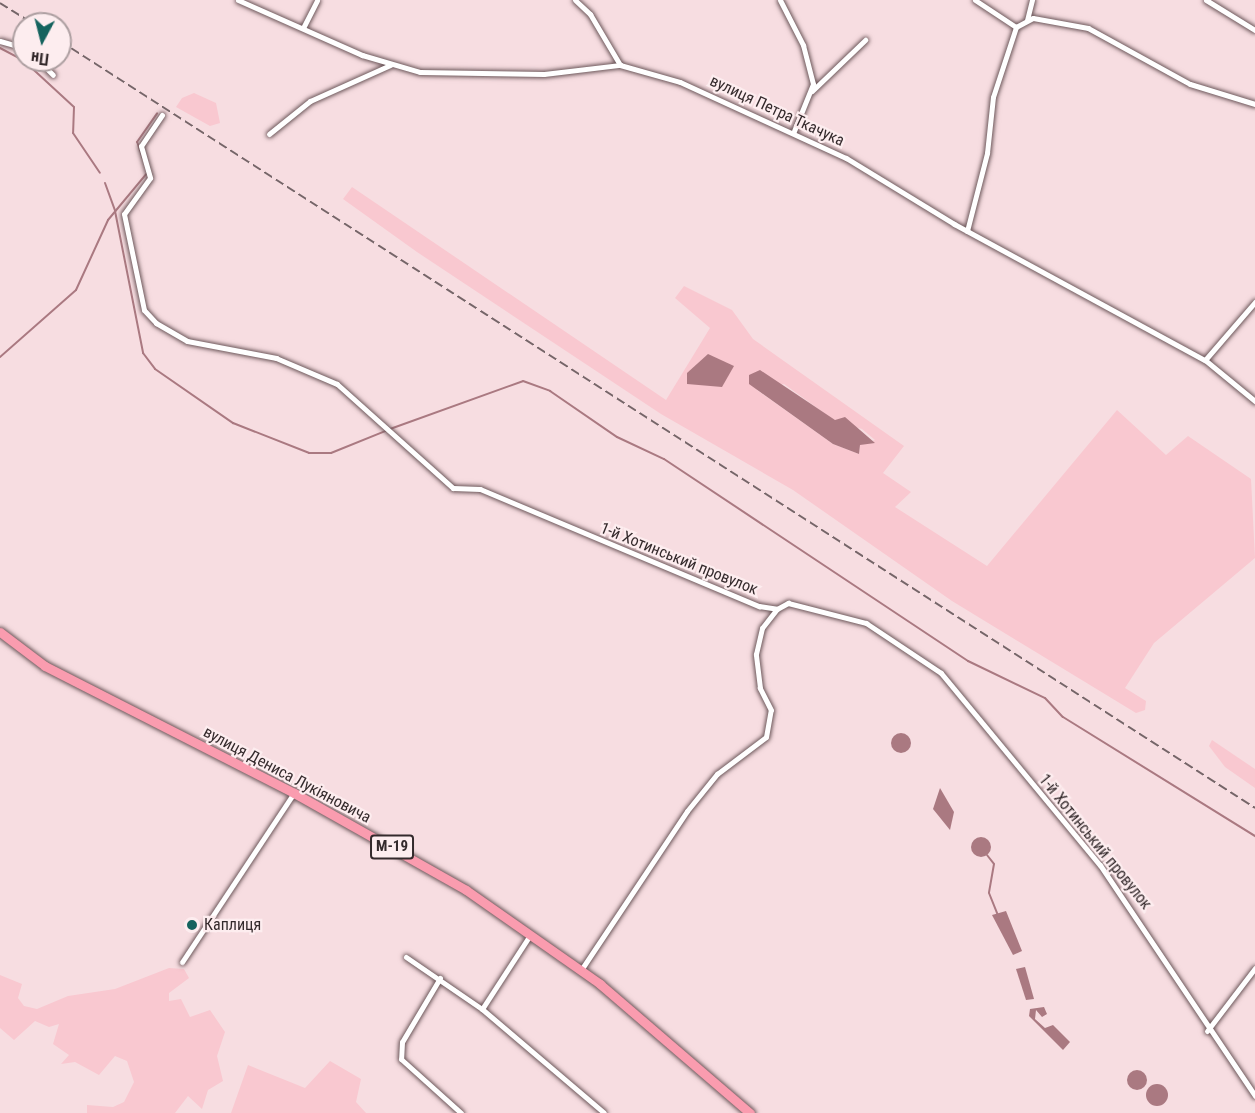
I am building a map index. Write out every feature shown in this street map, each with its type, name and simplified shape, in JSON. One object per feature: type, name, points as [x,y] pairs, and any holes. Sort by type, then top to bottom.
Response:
[{"type":"highway","name":"вулиця Дениса Лукіяновича","points":[[0,632],[54,671],[294,792],[532,933],[581,970],[750,1113]]},
{"type":"street","name":"вулиця Петра Ткачука","points":[[238,0],[390,65],[452,76],[544,75],[620,65],[680,82],[794,131],[967,231],[1205,360],[1255,401]]},
{"type":"street","points":[[303,28],[317,0]]},
{"type":"street","points":[[575,0],[590,14],[620,65]]},
{"type":"street","points":[[780,0],[803,45],[812,91]]},
{"type":"street","points":[[975,0],[1016,27]]},
{"type":"street","points":[[1027,20],[1032,0]]},
{"type":"street","points":[[1206,0],[1255,30]]},
{"type":"street","points":[[967,231],[987,153],[993,97],[1016,27],[1027,20],[1088,28],[1190,84],[1255,104]]},
{"type":"street","points":[[794,131],[812,91],[865,40]]},
{"type":"street","points":[[269,134],[310,101],[390,65]]},
{"type":"street","points":[[50,72],[53,75]]},
{"type":"street","name":"1-й Хотинський провулок","points":[[162,115],[141,146],[150,178],[124,214],[144,310],[156,323],[187,341],[276,358],[337,384],[453,488],[480,489],[717,591],[777,609],[788,603],[866,623],[941,673],[1100,865],[1143,924],[1207,1030],[1255,1096]]},
{"type":"street","points":[[1205,360],[1255,302]]},
{"type":"street","points":[[581,970],[687,811],[717,774],[766,737],[771,710],[760,688],[756,654],[762,628],[777,609]]},
{"type":"street","points":[[182,962],[294,792]]},
{"type":"street","points":[[482,1009],[532,933]]},
{"type":"street","points":[[406,957],[440,978],[482,1009],[604,1113]]},
{"type":"street","points":[[1207,1030],[1255,968]]},
{"type":"street","points":[[440,978],[402,1042],[401,1059],[461,1113]]},
{"type":"shaded area","points":[[194,93],[216,103],[220,123],[210,126],[176,107],[182,98]]},
{"type":"shaded area","points":[[352,187],[666,400],[710,328],[675,298],[684,286],[732,310],[753,339],[904,446],[883,473],[911,492],[895,507],[987,566],[1117,410],[1166,455],[1188,436],[1251,479],[1255,558],[1154,643],[1125,688],[1146,701],[1145,710],[1136,713],[952,601],[793,490],[661,414],[417,252],[343,199]],"holes":[[[784,384],[835,421],[862,429],[875,440],[860,445],[859,454],[833,444],[757,390]]]},
{"type":"shaded area","points":[[708,354],[734,366],[722,387],[687,384],[687,373]]},
{"type":"shaded area","points":[[760,370],[835,420],[845,417],[875,443],[860,445],[859,454],[833,444],[749,384],[749,375]]},
{"type":"shaded area","points":[[901,733],[908,736],[911,743],[908,750],[901,753],[894,750],[891,743],[894,736]]},
{"type":"shaded area","points":[[1212,740],[1255,769],[1255,788],[1225,767],[1209,746]]},
{"type":"shaded area","points":[[940,788],[954,812],[950,830],[933,809]]},
{"type":"shaded area","points":[[981,837],[988,840],[991,847],[988,854],[981,857],[974,854],[971,847],[974,840]]},
{"type":"shaded area","points":[[1006,911],[1022,951],[1013,955],[992,915]]},
{"type":"shaded area","points":[[1025,967],[1034,999],[1026,1000],[1016,969]]},
{"type":"shaded area","points":[[169,968],[184,969],[189,978],[169,993],[169,1001],[181,999],[190,1017],[210,1010],[225,1032],[217,1056],[223,1081],[208,1090],[202,1109],[188,1096],[175,1113],[87,1113],[87,1105],[113,1107],[124,1102],[134,1082],[127,1061],[115,1056],[99,1075],[75,1062],[61,1064],[69,1055],[53,1044],[59,1024],[49,1027],[35,1021],[14,1040],[0,1028],[0,975],[22,984],[18,998],[24,1006],[37,1009],[68,996],[115,989]]},
{"type":"shaded area","points":[[1044,1007],[1047,1014],[1042,1017],[1036,1010],[1035,1019],[1045,1028],[1053,1025],[1070,1042],[1063,1050],[1029,1016],[1030,1009]]},
{"type":"shaded area","points":[[330,1061],[361,1079],[356,1102],[366,1113],[231,1113],[248,1065],[305,1088]]},
{"type":"shaded area","points":[[1137,1070],[1144,1073],[1147,1080],[1144,1087],[1137,1090],[1130,1087],[1127,1080],[1130,1073]]},
{"type":"shaded area","points":[[1157,1084],[1167,1091],[1168,1095],[1161,1105],[1157,1106],[1147,1099],[1146,1095],[1153,1085]]},
{"type":"waterway","points":[[0,48],[23,60],[74,107],[73,133],[100,173]]},
{"type":"waterway","points":[[143,159],[137,142],[157,113]]},
{"type":"waterway","points":[[0,357],[76,290],[108,220],[147,173]]},
{"type":"waterway","points":[[105,183],[115,211],[143,353],[155,369],[233,423],[309,453],[331,453],[388,430]]},
{"type":"waterway","points":[[390,429],[523,381],[550,391],[617,437],[664,459],[968,661],[1045,698],[1063,717],[1255,836]]},
{"type":"waterway","points":[[987,855],[994,864],[989,893],[998,915]]},
{"type":"railway","points":[[0,3],[14,12]]},
{"type":"railway","points":[[72,49],[1255,808]]},
{"type":"place","name":"Каплиця","points":[[192,925]]}]
